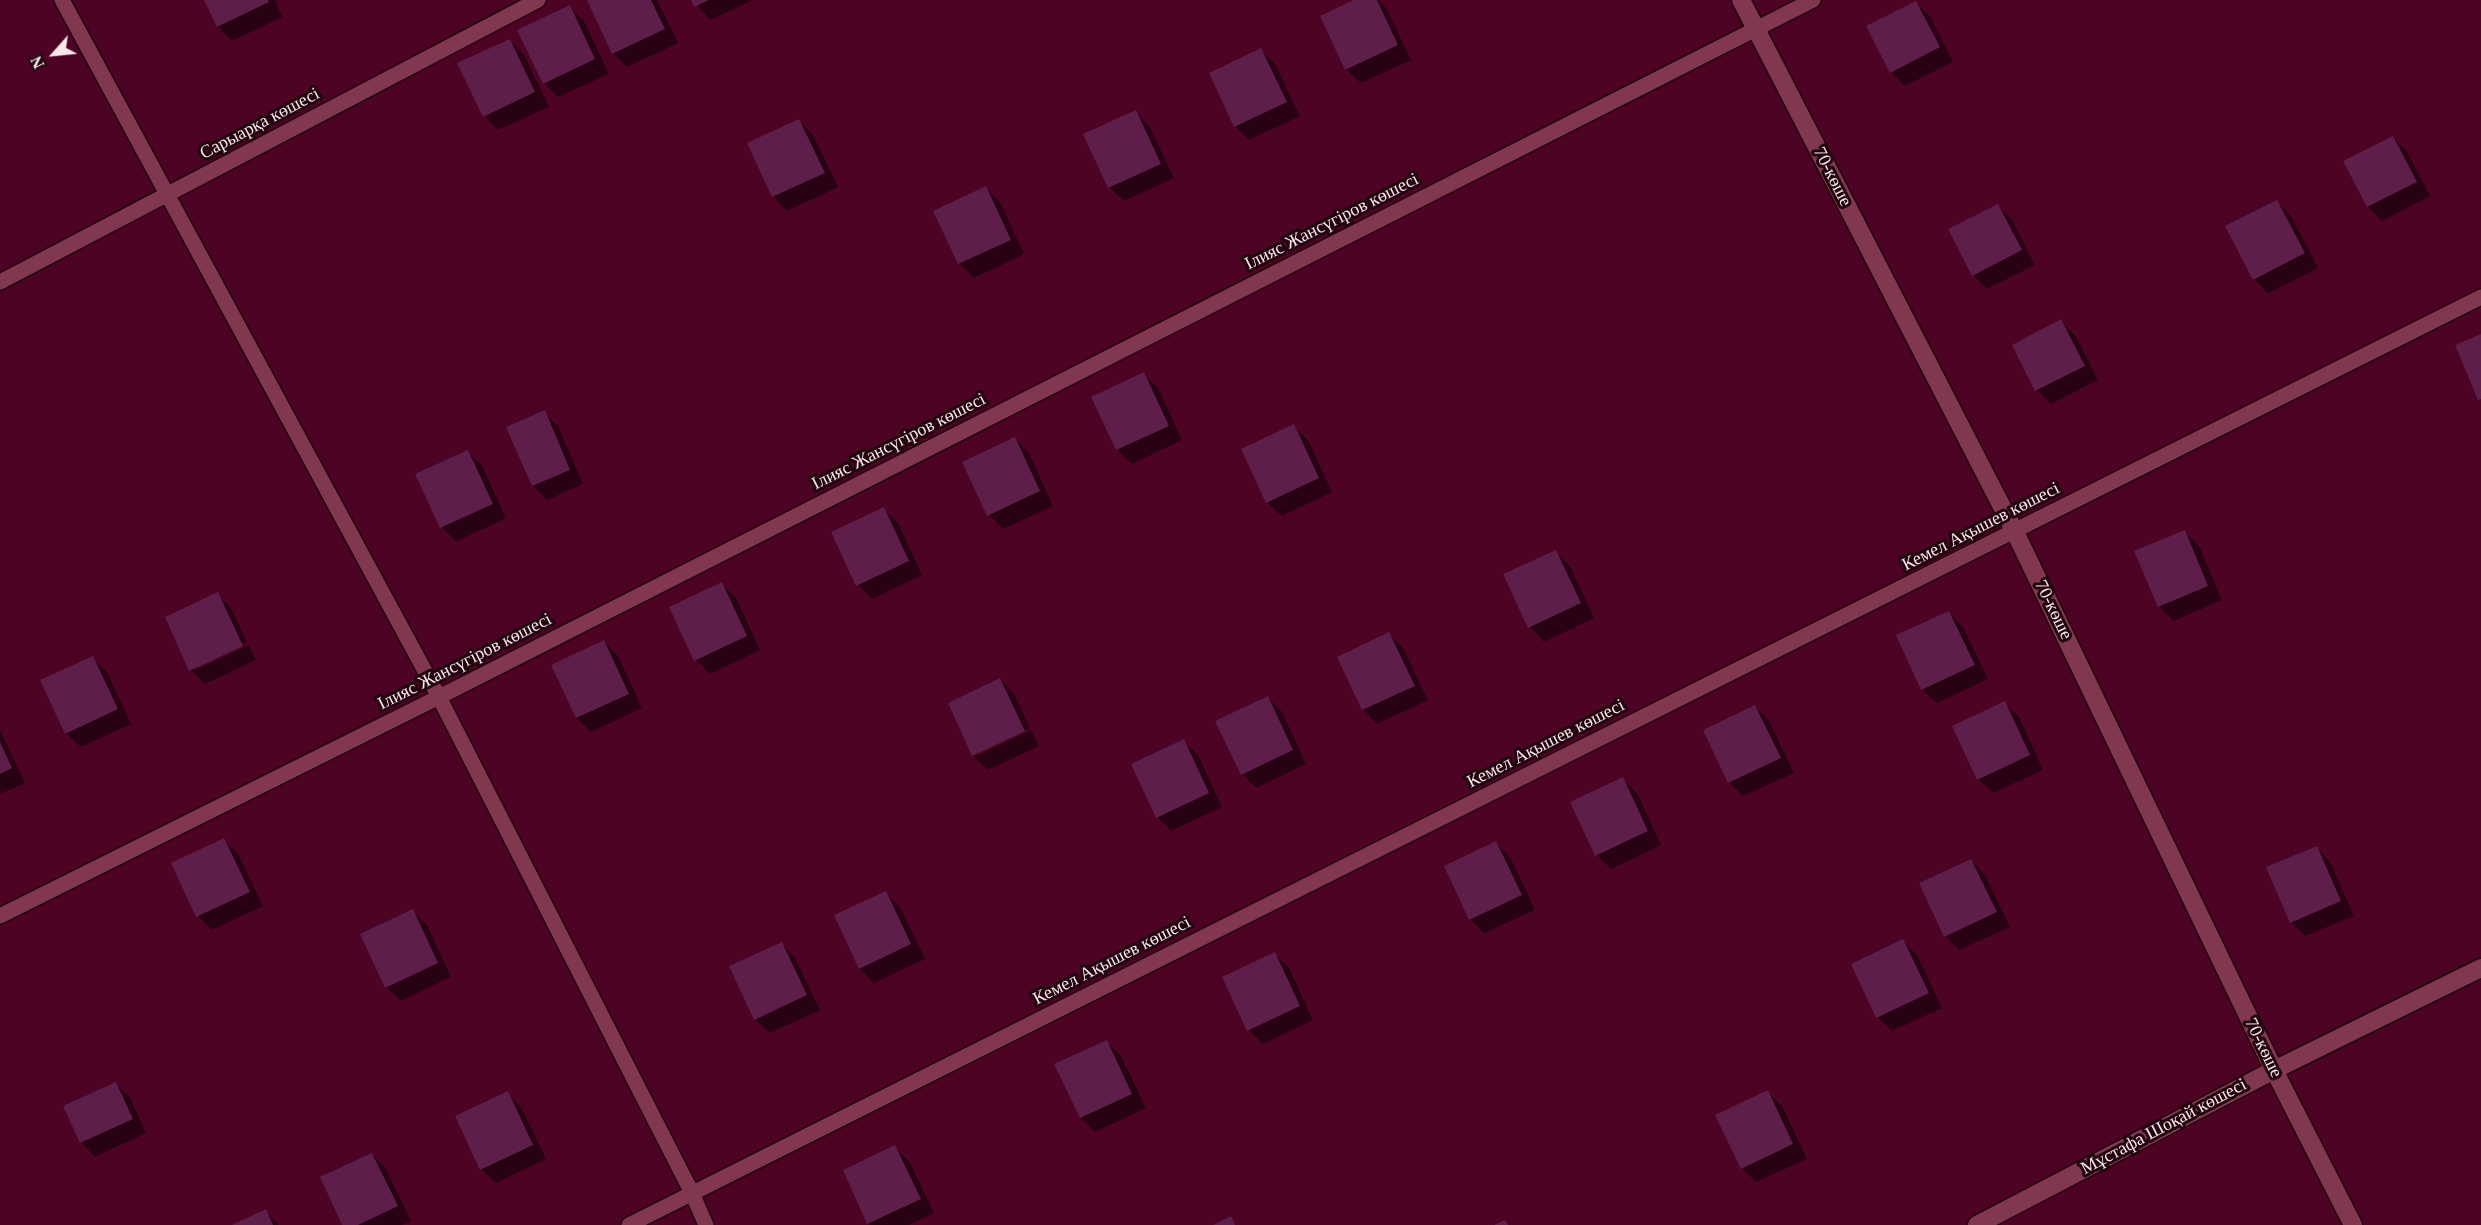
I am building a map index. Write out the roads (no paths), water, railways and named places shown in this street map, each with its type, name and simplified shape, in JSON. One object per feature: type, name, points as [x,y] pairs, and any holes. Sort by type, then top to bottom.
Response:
[{"type":"street","name":"70-көше","points":[[1741,0],[2015,532],[2274,1070],[2353,1225]]},
{"type":"street","name":"Мұстафа Шоқай көшесі","points":[[1977,1225],[2274,1070],[2481,968]]},
{"type":"lane","points":[[62,0],[439,697],[692,1192],[706,1225]]},
{"type":"lane","name":"Сарыарқа көшесі","points":[[0,282],[538,0]]},
{"type":"lane","name":"Ілияс Жансүгіров көшесі","points":[[0,916],[439,697],[1814,0]]},
{"type":"lane","name":"Кемел Ақышев көшесі","points":[[629,1225],[2481,297]]}]
